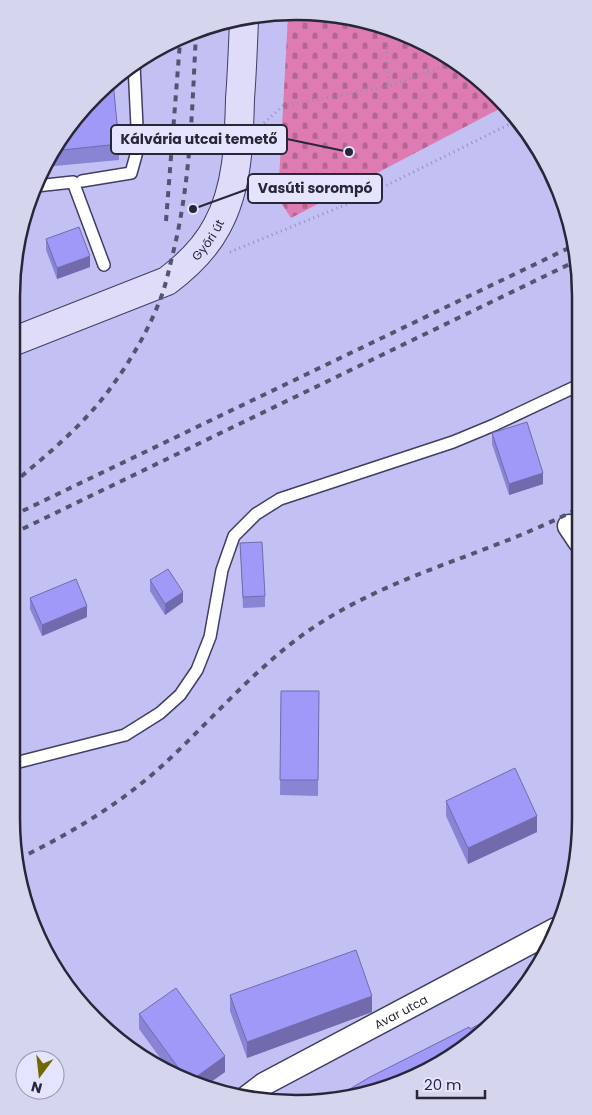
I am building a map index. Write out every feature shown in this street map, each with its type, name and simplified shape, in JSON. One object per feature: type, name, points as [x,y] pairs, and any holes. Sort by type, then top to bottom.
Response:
[{"type":"street","name":"Győri út","points":[[20,339],[166,281],[187,266],[206,245],[218,225],[230,195],[239,138],[244,25]]},
{"type":"street","name":"Avar utca","points":[[253,1092],[264,1084],[547,934]]},
{"type":"lane","points":[[82,181],[131,173],[138,148],[134,73]]},
{"type":"lane","points":[[43,185],[73,182],[104,265]]},
{"type":"lane","points":[[20,762],[125,735],[160,712],[180,694],[197,670],[210,636],[222,570],[234,536],[256,514],[280,499],[453,442],[572,388]]},
{"type":"path","points":[[386,35],[388,86]]},
{"type":"path","points":[[262,125],[283,106],[388,86],[447,65]]},
{"type":"path","points":[[206,245],[232,253],[358,200],[511,123]]},
{"type":"green space","points":[[288,20],[332,22],[350,25],[402,41],[434,57],[464,77],[499,109],[291,218],[278,198]]},
{"type":"building","points":[[114,88],[119,144],[62,150],[88,114]]},
{"type":"building","points":[[79,227],[90,256],[57,268],[46,239]]},
{"type":"building","points":[[527,422],[543,473],[509,484],[492,433]]},
{"type":"building","points":[[262,542],[265,596],[243,597],[240,543]]},
{"type":"building","points":[[168,569],[183,592],[165,604],[150,580]]},
{"type":"building","points":[[76,579],[87,606],[42,625],[30,598]]},
{"type":"building","points":[[281,691],[319,691],[318,780],[280,780]]},
{"type":"building","points":[[515,768],[537,816],[468,848],[446,801]]},
{"type":"building","points":[[356,950],[372,996],[247,1042],[230,995]]},
{"type":"building","points":[[176,988],[225,1056],[197,1076],[179,1069],[139,1014]]},
{"type":"building","points":[[482,1023],[464,1038],[418,1067],[367,1086],[347,1090],[469,1027],[470,1029]]},
{"type":"railway","points":[[20,477],[65,438],[101,400],[119,376],[145,334],[160,300],[166,283],[184,199],[190,144],[196,39]]},
{"type":"railway","points":[[166,221],[180,45]]},
{"type":"railway","points":[[20,512],[568,248]]},
{"type":"railway","points":[[20,530],[570,264]]},
{"type":"railway","points":[[22,857],[75,829],[130,793],[163,765],[276,656],[317,625],[380,591],[514,538],[572,512]]},
{"type":"place","name":"Kálvária utcai temető","points":[[349,152]]},
{"type":"place","name":"Vasúti sorompó","points":[[193,209]]}]
